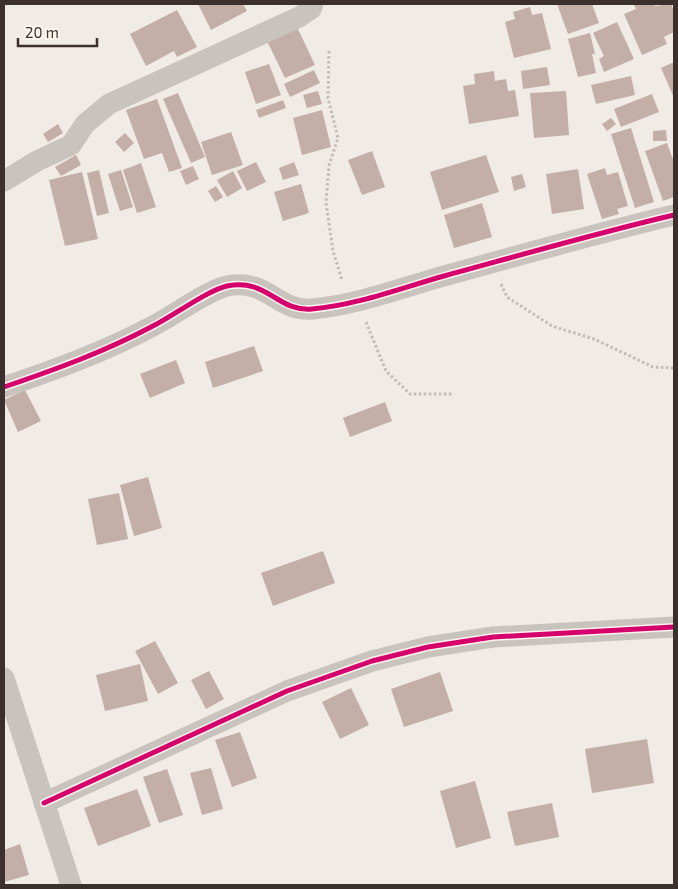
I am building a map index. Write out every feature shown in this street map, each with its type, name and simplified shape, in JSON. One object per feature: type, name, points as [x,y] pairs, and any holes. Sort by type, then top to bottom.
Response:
[{"type":"street","points":[[4,181],[37,161],[71,145],[85,124],[109,104],[299,17],[311,9],[313,4]]},
{"type":"street","points":[[4,387],[72,364],[150,328],[226,286],[249,285],[267,291],[282,303],[296,308],[311,309],[357,301],[609,230],[674,215]]},
{"type":"street","points":[[44,803],[287,691],[372,661],[428,647],[492,637],[674,627]]},
{"type":"street","points":[[4,678],[71,885]]},
{"type":"path","points":[[329,51],[328,98],[338,138],[329,164],[326,203],[333,251],[344,284],[357,301],[386,370],[410,394],[454,394]]},
{"type":"path","points":[[491,263],[508,297],[552,326],[594,339],[653,368],[674,368]]},
{"type":"building","points":[[198,4],[243,4],[247,11],[211,30]]},
{"type":"building","points":[[557,4],[592,4],[599,23],[568,34]]},
{"type":"building","points":[[634,4],[654,4],[655,6],[671,4],[674,11],[674,32],[664,37],[667,44],[642,55],[624,14],[636,9]]},
{"type":"building","points":[[530,7],[532,15],[542,13],[551,49],[514,58],[505,22],[515,19],[513,12]]},
{"type":"building","points":[[177,10],[197,47],[177,57],[174,51],[146,66],[130,34]]},
{"type":"building","points":[[617,22],[634,59],[604,72],[599,59],[604,56],[593,33]]},
{"type":"building","points":[[297,27],[315,65],[285,78],[267,41]]},
{"type":"building","points":[[590,33],[595,54],[592,54],[596,73],[578,77],[568,39]]},
{"type":"building","points":[[674,62],[674,98],[661,68]]},
{"type":"building","points":[[269,64],[281,95],[256,104],[245,72]]},
{"type":"building","points":[[547,67],[550,85],[523,89],[521,71]]},
{"type":"building","points":[[314,70],[320,83],[290,97],[284,84]]},
{"type":"building","points":[[494,71],[495,81],[506,79],[508,91],[515,90],[519,116],[469,124],[463,86],[475,84],[474,74]]},
{"type":"building","points":[[631,76],[635,95],[596,104],[591,85]]},
{"type":"building","points":[[318,91],[322,104],[307,108],[303,95]]},
{"type":"building","points":[[566,91],[569,135],[534,138],[530,93]]},
{"type":"building","points":[[178,93],[205,157],[191,163],[163,99]]},
{"type":"building","points":[[652,94],[659,112],[621,127],[614,109]]},
{"type":"building","points":[[157,99],[182,168],[169,172],[162,153],[144,159],[126,110]]},
{"type":"building","points":[[283,100],[286,108],[259,118],[256,110]]},
{"type":"building","points":[[322,110],[331,147],[302,155],[293,118]]},
{"type":"building","points":[[611,118],[616,124],[607,131],[602,124]]},
{"type":"building","points":[[58,124],[63,133],[48,142],[43,134]]},
{"type":"building","points":[[631,128],[654,202],[635,208],[611,134]]},
{"type":"building","points":[[666,130],[667,141],[653,141],[653,131]]},
{"type":"building","points":[[231,132],[243,165],[212,175],[201,142]]},
{"type":"building","points":[[125,133],[134,143],[124,152],[115,142]]},
{"type":"building","points":[[667,143],[674,162],[674,197],[663,201],[645,151]]},
{"type":"building","points":[[372,151],[385,187],[362,195],[348,160]]},
{"type":"building","points":[[76,155],[81,165],[61,176],[55,167]]},
{"type":"building","points":[[486,155],[499,192],[442,210],[430,172]]},
{"type":"building","points":[[256,162],[266,182],[247,191],[237,171]]},
{"type":"building","points":[[294,162],[299,175],[283,180],[279,168]]},
{"type":"building","points":[[141,163],[156,207],[137,213],[123,170]]},
{"type":"building","points":[[193,166],[199,179],[186,185],[180,171]]},
{"type":"building","points":[[605,168],[607,175],[618,172],[628,206],[617,209],[619,214],[602,219],[587,174]]},
{"type":"building","points":[[578,169],[584,209],[552,214],[546,174]]},
{"type":"building","points":[[99,170],[109,213],[97,216],[87,173]]},
{"type":"building","points":[[121,170],[133,207],[120,211],[108,174]]},
{"type":"building","points":[[233,171],[242,188],[227,197],[217,180]]},
{"type":"building","points":[[82,172],[98,239],[65,246],[49,180]]},
{"type":"building","points":[[522,174],[526,187],[514,191],[511,177]]},
{"type":"building","points":[[301,184],[309,213],[283,221],[274,192]]},
{"type":"building","points":[[216,186],[223,197],[215,202],[208,191]]},
{"type":"building","points":[[482,203],[492,237],[454,248],[444,215]]},
{"type":"building","points":[[254,346],[263,371],[213,388],[205,362]]},
{"type":"building","points":[[176,360],[185,383],[150,398],[140,374]]},
{"type":"building","points":[[25,390],[41,421],[18,432],[4,400]]},
{"type":"building","points":[[385,402],[392,421],[350,437],[343,418]]},
{"type":"building","points":[[148,477],[162,528],[134,536],[120,485]]},
{"type":"building","points":[[119,493],[128,539],[97,545],[88,499]]},
{"type":"building","points":[[323,551],[335,583],[273,606],[261,573]]},
{"type":"building","points":[[155,641],[178,683],[158,694],[135,651]]},
{"type":"building","points":[[140,664],[148,701],[105,711],[96,675]]},
{"type":"building","points":[[209,671],[224,699],[206,709],[191,680]]},
{"type":"building","points":[[440,672],[453,711],[404,727],[391,689]]},
{"type":"building","points":[[351,688],[369,725],[340,739],[322,702]]},
{"type":"building","points":[[240,732],[257,778],[232,787],[215,740]]},
{"type":"building","points":[[647,739],[654,783],[592,793],[585,749]]},
{"type":"building","points":[[211,768],[223,809],[202,815],[190,773]]},
{"type":"building","points":[[167,769],[183,815],[159,823],[143,777]]},
{"type":"building","points":[[475,781],[491,838],[456,848],[440,791]]},
{"type":"building","points":[[137,789],[151,826],[98,846],[84,808]]},
{"type":"building","points":[[552,803],[559,837],[515,846],[507,812]]},
{"type":"building","points":[[20,844],[29,875],[4,882],[4,850]]},
{"type":"cycle path","points":[[4,387],[115,345],[159,323],[209,293],[227,286],[241,285],[253,287],[290,306],[300,309],[329,307],[362,300],[559,244],[674,215]]},
{"type":"cycle path","points":[[44,803],[287,691],[372,661],[428,647],[493,637],[674,627]]}]
